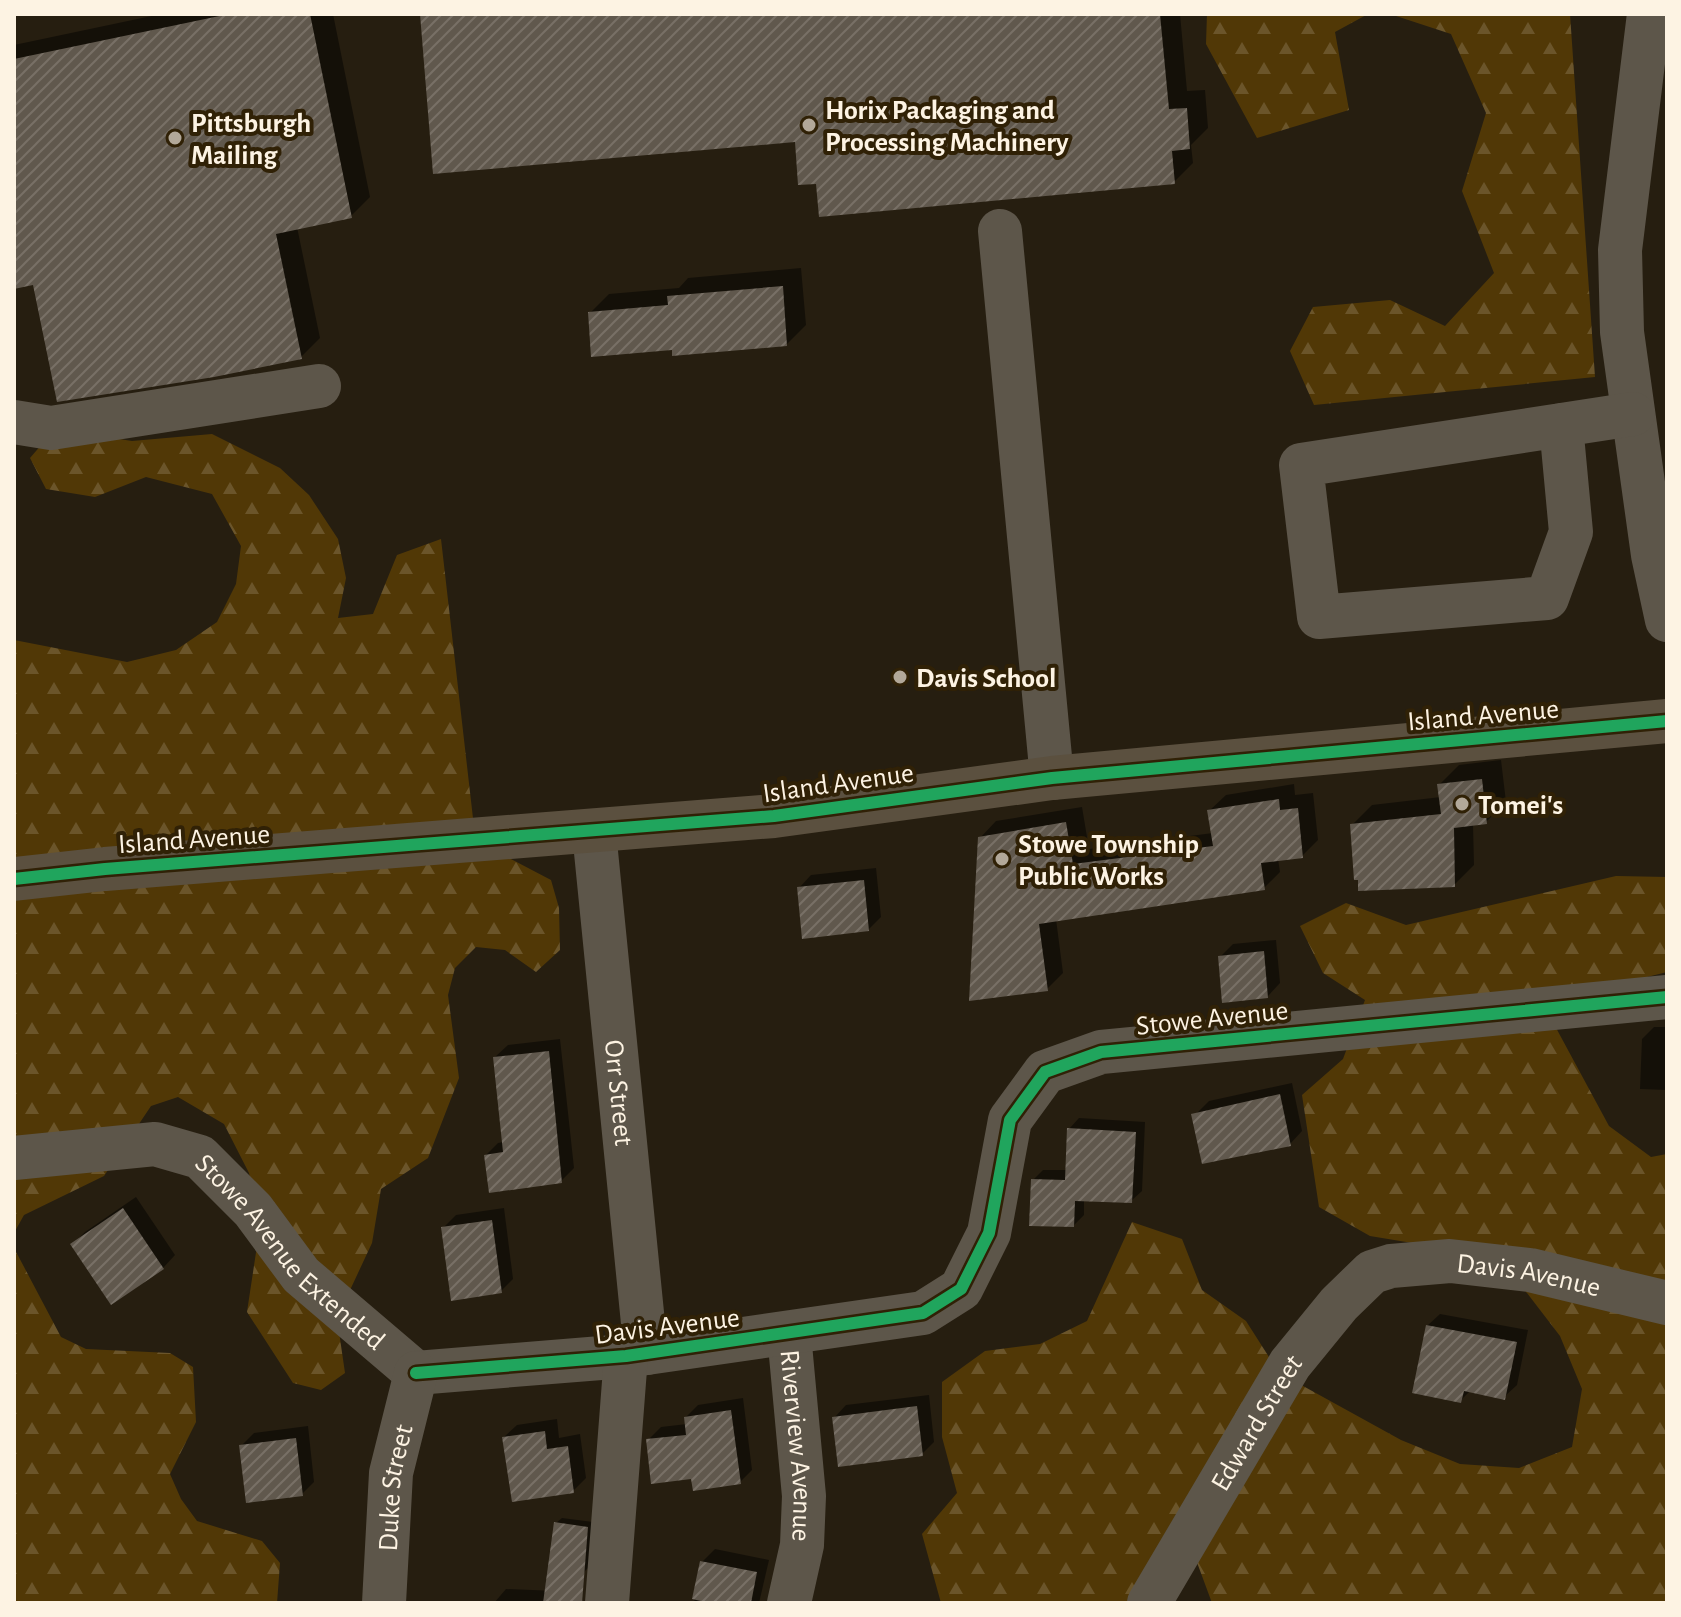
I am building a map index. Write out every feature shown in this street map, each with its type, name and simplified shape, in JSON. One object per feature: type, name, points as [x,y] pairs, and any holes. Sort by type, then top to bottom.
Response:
[{"type":"main road","name":"Island Avenue","points":[[14,879],[105,869],[774,816],[1052,778],[1667,721]]},
{"type":"street","points":[[1649,14],[1620,250],[1622,332],[1653,555],[1667,620]]},
{"type":"street","points":[[1000,231],[1052,778]]},
{"type":"street","points":[[14,422],[51,428],[319,386]]},
{"type":"street","points":[[1561,425],[1571,532],[1547,598],[1319,617],[1301,465],[1561,425],[1633,414]]},
{"type":"street","name":"Orr Street","points":[[594,832],[636,1354],[607,1603]]},
{"type":"street","name":"Stowe Avenue","points":[[923,1313],[961,1289],[989,1233],[1010,1120],[1045,1072],[1101,1052],[1667,997]]},
{"type":"street","name":"Stowe Avenue Extended","points":[[14,1158],[155,1144],[200,1157],[253,1210],[301,1275],[416,1373]]},
{"type":"street","name":"Davis Avenue","points":[[1391,1266],[1450,1261],[1530,1270],[1667,1303]]},
{"type":"street","name":"Edward Street","points":[[1149,1603],[1290,1364],[1339,1304],[1372,1272],[1391,1266]]},
{"type":"street","name":"Davis Avenue","points":[[416,1373],[636,1354],[923,1313]]},
{"type":"street","name":"Riverview Avenue","points":[[789,1334],[804,1496],[802,1545],[789,1603]]},
{"type":"street","name":"Duke Street","points":[[384,1603],[391,1473],[416,1373]]},
{"type":"green space","points":[[1207,14],[1368,14],[1335,32],[1349,110],[1257,138],[1206,44]]},
{"type":"green space","points":[[1390,14],[1570,14],[1595,377],[1314,405],[1290,351],[1313,307],[1390,300],[1445,326],[1494,273],[1462,191],[1486,113],[1451,34]]},
{"type":"green space","points":[[55,429],[132,441],[212,434],[280,468],[309,495],[338,539],[346,578],[338,618],[373,614],[397,555],[441,539],[474,827],[14,866],[14,640],[127,662],[176,650],[217,622],[236,584],[241,546],[212,494],[146,477],[95,497],[46,489],[30,458]]},
{"type":"green space","points":[[503,855],[551,880],[559,908],[560,950],[536,972],[505,950],[476,947],[455,968],[448,995],[459,1078],[428,1158],[381,1189],[372,1243],[337,1318],[345,1373],[321,1390],[293,1383],[247,1312],[260,1226],[249,1173],[224,1124],[178,1097],[151,1106],[104,1176],[24,1215],[14,1233],[14,894]]},
{"type":"green space","points":[[1616,876],[1667,877],[1667,972],[1595,990],[1555,1026],[1609,1126],[1651,1157],[1667,1154],[1667,1603],[1212,1603],[1195,1557],[1294,1381],[1401,1440],[1460,1464],[1519,1468],[1572,1447],[1582,1389],[1560,1336],[1527,1293],[1485,1255],[1370,1236],[1319,1207],[1302,1095],[1343,1059],[1365,1000],[1323,973],[1300,926],[1346,903],[1406,925]]},
{"type":"green space","points":[[1132,1222],[1182,1239],[1202,1290],[1246,1321],[1274,1365],[1133,1603],[941,1603],[922,1534],[957,1493],[942,1437],[942,1382],[985,1351],[1040,1344],[1087,1321]]},
{"type":"green space","points":[[14,1248],[61,1337],[86,1349],[170,1353],[193,1367],[196,1422],[170,1474],[181,1499],[197,1521],[262,1541],[280,1563],[277,1603],[14,1603]]},
{"type":"building","name":"Pittsburgh Mailing","points":[[229,14],[310,14],[352,218],[276,234],[302,359],[214,377],[57,402],[33,285],[14,289],[14,59]]},
{"type":"building","name":"Horix Packaging and Processing Machinery","points":[[420,14],[1160,14],[1169,109],[1187,108],[1190,149],[1172,151],[1175,184],[819,217],[816,184],[798,185],[795,142],[433,174]]},
{"type":"building","points":[[783,286],[787,346],[672,356],[672,350],[591,357],[588,312],[668,305],[667,296]]},
{"type":"building","points":[[1482,779],[1487,824],[1454,828],[1455,887],[1358,891],[1358,880],[1354,880],[1350,824],[1441,814],[1437,784]]},
{"type":"building","points":[[1279,799],[1280,810],[1298,808],[1303,858],[1261,863],[1265,890],[1039,924],[1048,991],[969,1001],[978,837],[1066,822],[1073,864],[1213,846],[1207,810]]},
{"type":"building","points":[[864,880],[869,931],[802,939],[797,887]]},
{"type":"building","points":[[1264,951],[1268,998],[1222,1003],[1218,956]]},
{"type":"building","points":[[549,1051],[562,1183],[489,1193],[484,1155],[503,1152],[493,1057]]},
{"type":"building","points":[[1280,1094],[1291,1146],[1202,1164],[1191,1114]]},
{"type":"building","points":[[1067,1128],[1136,1132],[1132,1203],[1075,1201],[1074,1227],[1029,1226],[1031,1179],[1065,1180]]},
{"type":"building","points":[[123,1208],[164,1269],[111,1305],[70,1244]]},
{"type":"building","points":[[492,1220],[502,1293],[451,1301],[441,1227]]},
{"type":"building","points":[[1426,1325],[1517,1342],[1505,1400],[1464,1391],[1461,1403],[1412,1393]]},
{"type":"building","points":[[917,1406],[923,1456],[838,1467],[832,1417]]},
{"type":"building","points":[[731,1410],[741,1484],[693,1491],[691,1479],[651,1484],[646,1439],[686,1435],[684,1417]]},
{"type":"building","points":[[545,1431],[547,1449],[568,1446],[574,1493],[512,1502],[502,1437]]},
{"type":"building","points":[[296,1438],[303,1496],[246,1503],[239,1445]]},
{"type":"building","points":[[554,1522],[588,1527],[582,1603],[543,1603]]},
{"type":"building","points":[[700,1561],[757,1572],[751,1603],[710,1603],[692,1599]]},
{"type":"cycle path","points":[[14,879],[105,869],[774,816],[1052,778],[1667,721]]},
{"type":"cycle path","points":[[416,1373],[626,1356],[923,1313],[961,1289],[989,1233],[1010,1120],[1045,1072],[1101,1052],[1667,997]]},
{"type":"place","name":"Horix Packaging and Processing Machinery","points":[[809,125]]},
{"type":"place","name":"Pittsburgh Mailing","points":[[175,138]]},
{"type":"place","name":"Davis School","points":[[900,677]]},
{"type":"place","name":"Tomei's","points":[[1462,804]]},
{"type":"place","name":"Stowe Township Public Works","points":[[1002,859]]}]
